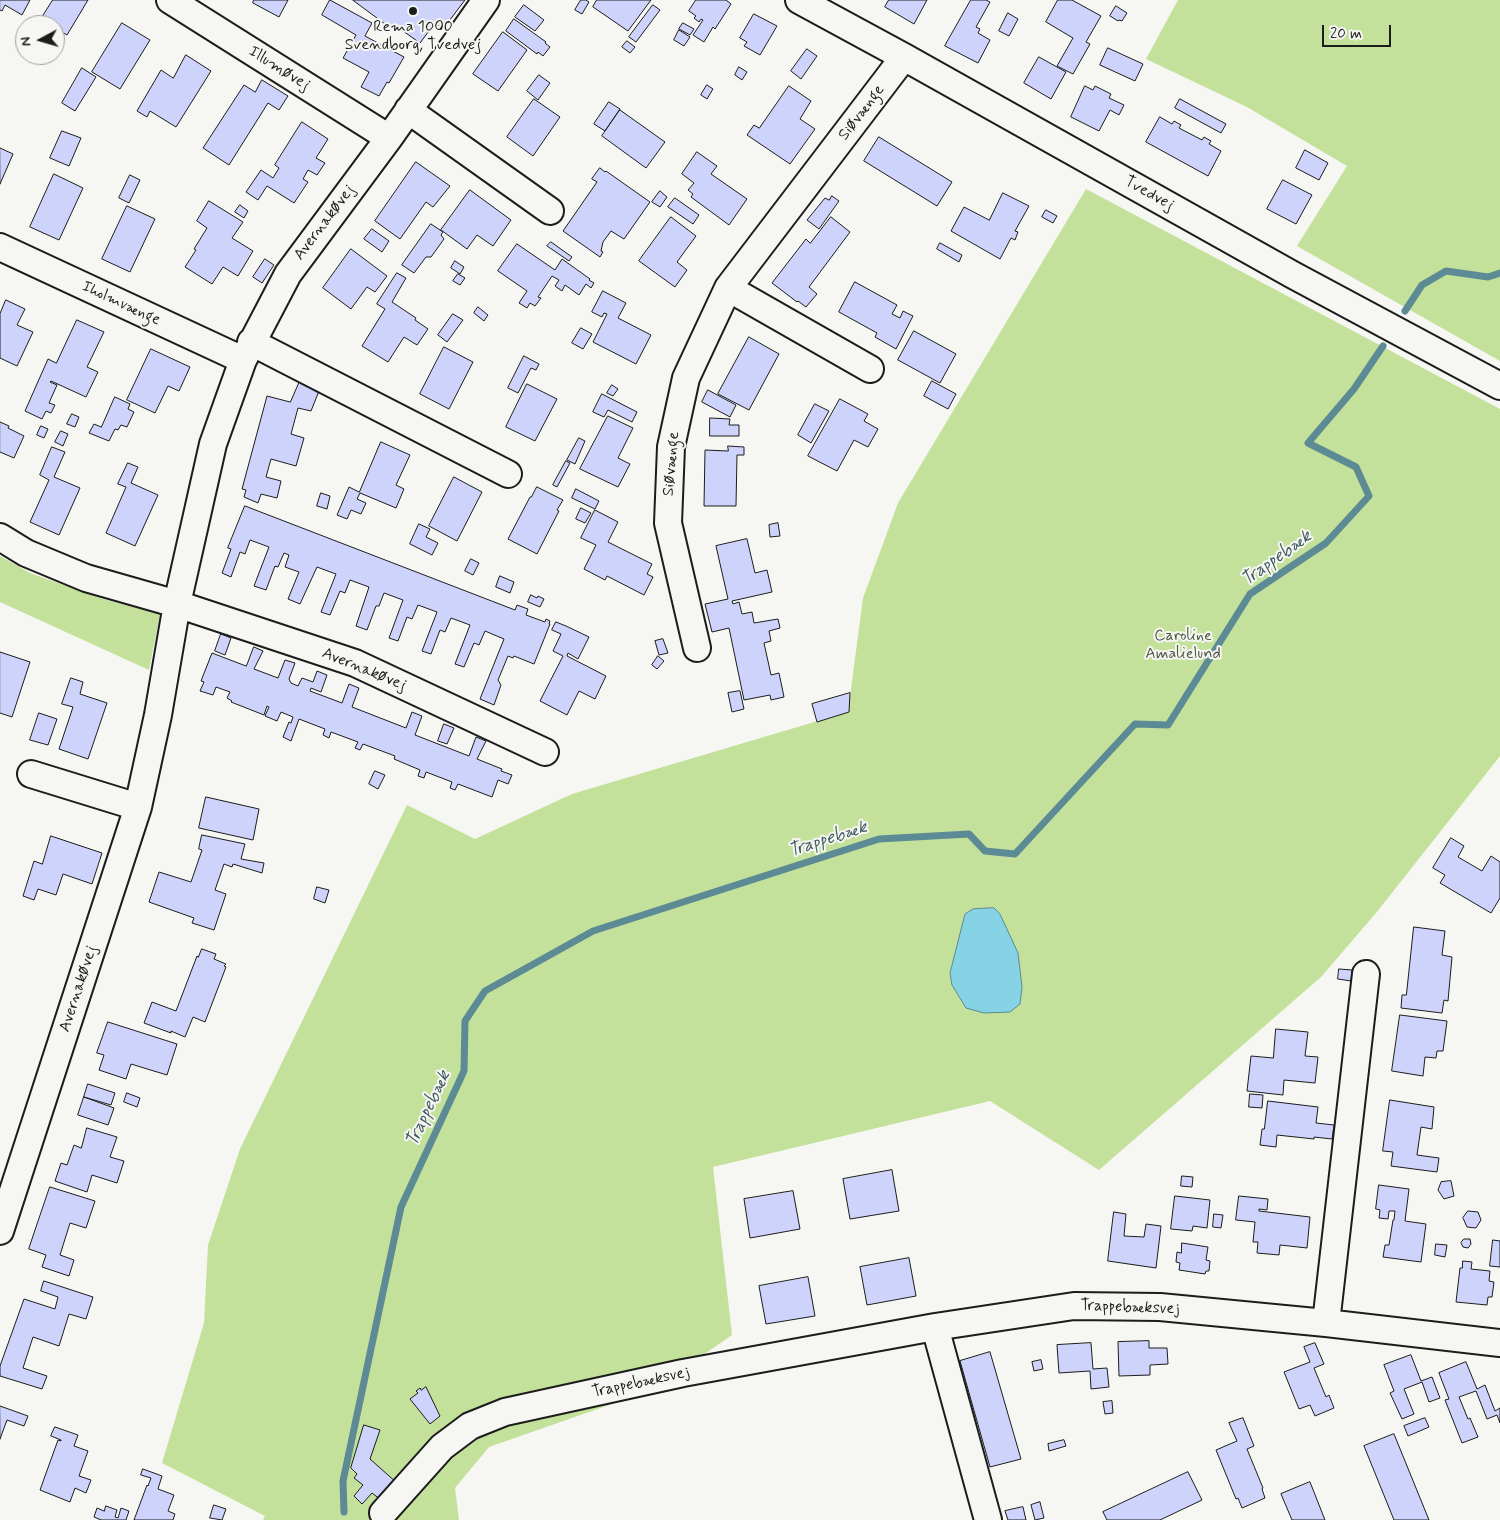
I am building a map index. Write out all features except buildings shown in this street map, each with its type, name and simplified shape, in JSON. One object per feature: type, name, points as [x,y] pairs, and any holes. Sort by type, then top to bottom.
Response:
[{"type":"street","name":"Illumøvej","points":[[170,0],[389,138]]},
{"type":"street","name":"Avernakøvej","points":[[0,1231],[10,1166],[138,807],[159,706],[177,604],[213,444],[247,351],[288,274],[389,138],[486,0]]},
{"type":"street","name":"Tvedvej","points":[[799,0],[1284,271],[1500,386]]},
{"type":"street","name":"Siøvænge","points":[[697,648],[668,523],[671,447],[686,378],[728,288],[904,57]]},
{"type":"street","points":[[408,110],[550,211]]},
{"type":"street","name":"Iholmvænge","points":[[0,248],[247,351]]},
{"type":"street","points":[[728,288],[870,369]]},
{"type":"street","points":[[247,351],[508,474]]},
{"type":"street","name":"Avernakøvej","points":[[0,537],[26,554],[86,578],[177,604],[355,663],[545,752]]},
{"type":"street","points":[[30,774],[138,807]]},
{"type":"street","points":[[1326,1323],[1366,974]]},
{"type":"street","name":"Trappebæksvej","points":[[383,1513],[442,1447],[470,1426],[505,1412],[683,1373],[935,1328],[1074,1306],[1160,1307],[1500,1342]]},
{"type":"street","points":[[935,1328],[988,1520]]},
{"type":"green space","points":[[1178,0],[1500,0],[1500,361],[1297,246],[1347,166],[1247,107],[1146,59]]},
{"type":"green space","name":"Caroline Amalielund","points":[[1086,189],[1500,409],[1500,756],[1376,913],[1321,977],[1099,1170],[990,1101],[713,1167],[732,1335],[652,1390],[489,1447],[455,1488],[459,1520],[263,1520],[265,1516],[162,1463],[204,1323],[208,1245],[240,1149],[407,805],[475,839],[572,794],[848,712],[863,598],[898,503]]},
{"type":"green space","points":[[0,556],[30,573],[103,599],[160,614],[149,670],[0,602]]},
{"type":"water","points":[[994,908],[1000,914],[1018,953],[1022,987],[1020,1004],[1010,1012],[984,1013],[966,1008],[952,985],[950,973],[965,914],[973,909]]},
{"type":"waterway","name":"Trappebæk","points":[[1405,311],[1422,285],[1446,271],[1488,277],[1500,273]]},
{"type":"waterway","name":"Trappebæk","points":[[344,1512],[343,1481],[401,1207],[464,1071],[465,1021],[485,991],[593,931],[879,839],[969,834],[985,851],[1015,854],[1135,724],[1168,725],[1250,594],[1326,543],[1369,496],[1356,467],[1308,443],[1354,389],[1383,346]]},
{"type":"place","name":"Rema 1000 Svendborg, Tvedvej","points":[[413,11]]}]
